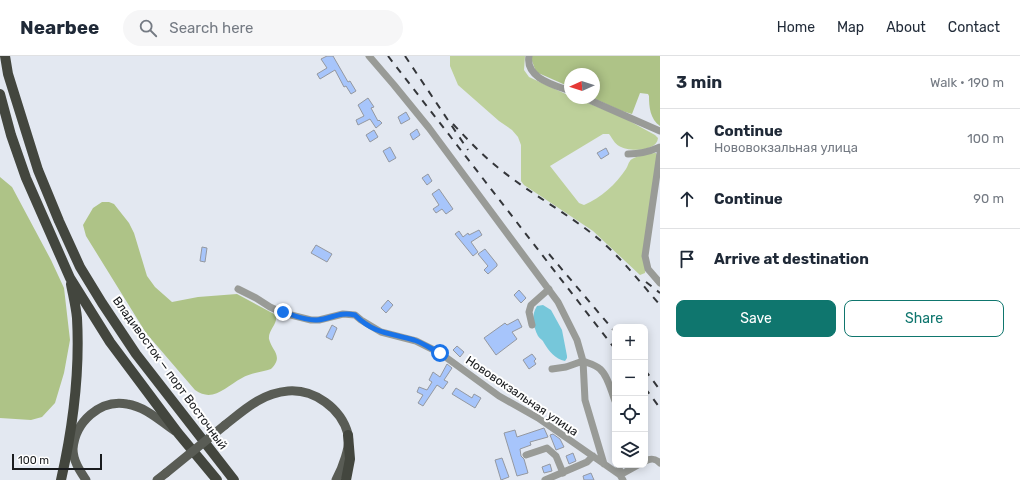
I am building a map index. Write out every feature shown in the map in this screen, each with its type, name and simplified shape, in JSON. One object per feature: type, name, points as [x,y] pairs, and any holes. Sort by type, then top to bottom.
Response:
[{"type":"highway","name":"Владивосток — порт Восточный","points":[[5,56],[8,74],[38,170],[80,267],[136,354],[234,480]]},
{"type":"highway","points":[[0,94],[11,134],[26,178],[70,278],[110,342],[178,433],[217,480]]},
{"type":"highway","points":[[61,480],[70,442],[77,372],[77,317],[70,278]]},
{"type":"highway","points":[[346,480],[350,459],[348,435]]},
{"type":"main road","points":[[157,480],[250,406],[262,398],[288,391],[299,391],[312,394],[333,408],[343,422],[348,435],[346,459],[336,480]]},
{"type":"main road","points":[[86,480],[76,465],[73,450],[77,434],[86,419],[98,408],[111,404],[127,404],[144,409],[178,433]]},
{"type":"main road","points":[[226,470],[239,480]]},
{"type":"street","points":[[369,56],[429,128],[558,302],[577,340],[583,360],[585,400],[604,464]]},
{"type":"street","points":[[529,56],[528,61],[534,74],[539,78],[564,88]]},
{"type":"street","points":[[599,104],[660,131]]},
{"type":"street","points":[[628,154],[647,153],[660,147]]},
{"type":"street","points":[[660,153],[645,256],[648,269],[660,283]]},
{"type":"street","name":"Нововокзальная улица","points":[[238,289],[275,310],[311,320],[319,320],[337,314],[348,313],[355,315],[360,320],[380,332],[416,341],[440,353],[499,396],[538,418],[621,477]]},
{"type":"street","points":[[532,325],[529,312],[530,305],[549,289]]},
{"type":"street","points":[[552,368],[566,367],[583,360]]},
{"type":"street","points":[[583,360],[600,369],[607,380],[613,396]]},
{"type":"street","points":[[526,455],[547,448],[556,456],[563,473]]},
{"type":"street","points":[[545,480],[587,462],[593,456]]},
{"type":"street","points":[[648,460],[651,458],[655,459],[660,463]]},
{"type":"street","points":[[621,477],[634,468]]},
{"type":"green space","points":[[450,56],[525,56],[524,70],[529,77],[564,93],[564,104],[590,104],[624,118],[658,138],[653,146],[642,150],[635,150],[619,146],[609,134],[603,134],[550,166],[579,203],[584,205],[596,199],[613,185],[622,175],[632,159],[642,155],[656,153],[645,273],[640,275],[593,231],[524,185],[521,181],[521,145],[518,137],[512,130],[499,121],[458,85],[450,66]]},
{"type":"green space","points":[[532,56],[660,56],[660,126],[652,116],[648,94],[640,93],[632,114],[600,101],[600,68],[564,68],[564,84],[536,72],[532,61]]},
{"type":"green space","points":[[0,177],[12,187],[51,260],[64,288],[70,340],[64,373],[55,403],[42,417],[31,420],[0,418]]},
{"type":"green space","points":[[102,202],[114,204],[129,223],[134,233],[147,276],[155,287],[172,302],[198,297],[237,294],[276,315],[276,321],[270,333],[269,339],[276,354],[277,361],[271,369],[245,376],[213,394],[201,394],[195,390],[146,333],[86,236],[83,225],[93,208]]},
{"type":"water","points":[[543,305],[551,310],[562,330],[567,356],[565,361],[558,358],[548,349],[536,332],[533,321],[535,309],[537,306]]},
{"type":"building","points":[[327,56],[333,56],[348,82],[350,81],[356,91],[351,94],[346,86],[344,87],[335,70],[320,79],[317,74],[327,68],[321,59]]},
{"type":"building","points":[[368,98],[374,107],[371,108],[378,121],[379,120],[382,123],[376,128],[370,119],[358,125],[356,120],[364,116],[358,105]]},
{"type":"building","points":[[406,112],[410,119],[401,124],[398,117]]},
{"type":"building","points":[[417,129],[420,135],[413,140],[410,134]]},
{"type":"building","points":[[374,130],[378,137],[370,142],[366,135]]},
{"type":"building","points":[[390,147],[396,158],[389,162],[383,151]]},
{"type":"building","points":[[606,148],[609,154],[601,159],[597,153]]},
{"type":"building","points":[[428,174],[432,181],[427,185],[422,178]]},
{"type":"building","points":[[439,189],[453,209],[446,214],[442,209],[436,213],[433,209],[439,205],[432,194]]},
{"type":"building","points":[[479,230],[482,235],[471,242],[478,252],[473,256],[455,234],[459,231],[463,237],[468,233],[469,235]]},
{"type":"building","points":[[316,245],[332,254],[327,262],[311,253]]},
{"type":"building","points":[[202,247],[207,248],[205,262],[200,261]]},
{"type":"building","points":[[485,249],[497,264],[497,266],[488,274],[484,270],[488,266],[478,254]]},
{"type":"building","points":[[519,290],[526,298],[521,303],[514,295]]},
{"type":"building","points":[[388,300],[393,305],[386,313],[381,308]]},
{"type":"building","points":[[518,319],[522,327],[512,332],[517,339],[496,355],[484,338],[505,323],[507,325]]},
{"type":"building","points":[[332,325],[337,328],[332,340],[326,337]]},
{"type":"building","points":[[457,346],[464,352],[460,357],[453,350]]},
{"type":"building","points":[[532,354],[536,359],[534,361],[536,364],[529,369],[523,360]]},
{"type":"building","points":[[447,364],[452,368],[444,380],[448,382],[443,389],[437,385],[423,406],[418,403],[423,395],[417,392],[419,387],[427,390],[432,382],[429,380],[433,372],[440,377]]},
{"type":"building","points":[[456,388],[472,398],[474,394],[481,398],[475,408],[452,394]]},
{"type":"building","points":[[544,428],[548,437],[530,442],[531,445],[520,449],[521,456],[524,459],[528,473],[517,476],[504,433],[515,430],[517,437]]},
{"type":"building","points":[[553,434],[560,439],[564,447],[556,450],[550,435]]},
{"type":"building","points":[[573,453],[576,461],[569,464],[566,456]]},
{"type":"building","points":[[502,458],[509,477],[501,480],[495,460]]},
{"type":"building","points":[[550,464],[552,471],[544,473],[542,467]]},
{"type":"building","points":[[591,473],[594,480],[584,480],[583,476]]},
{"type":"railway","points":[[388,56],[612,345]]},
{"type":"railway","points":[[405,56],[468,150]]},
{"type":"railway","points":[[453,124],[482,154],[501,170],[595,236],[613,252],[660,305]]},
{"type":"railway","points":[[549,254],[612,328]]},
{"type":"railway","points":[[646,282],[660,293]]},
{"type":"railway","points":[[648,374],[660,390]]},
{"type":"railway","points":[[648,392],[660,408]]},
{"type":"route","points":[[283,312],[311,320],[319,320],[337,314],[348,313],[355,315],[360,320],[380,332],[416,341],[440,353]]}]
